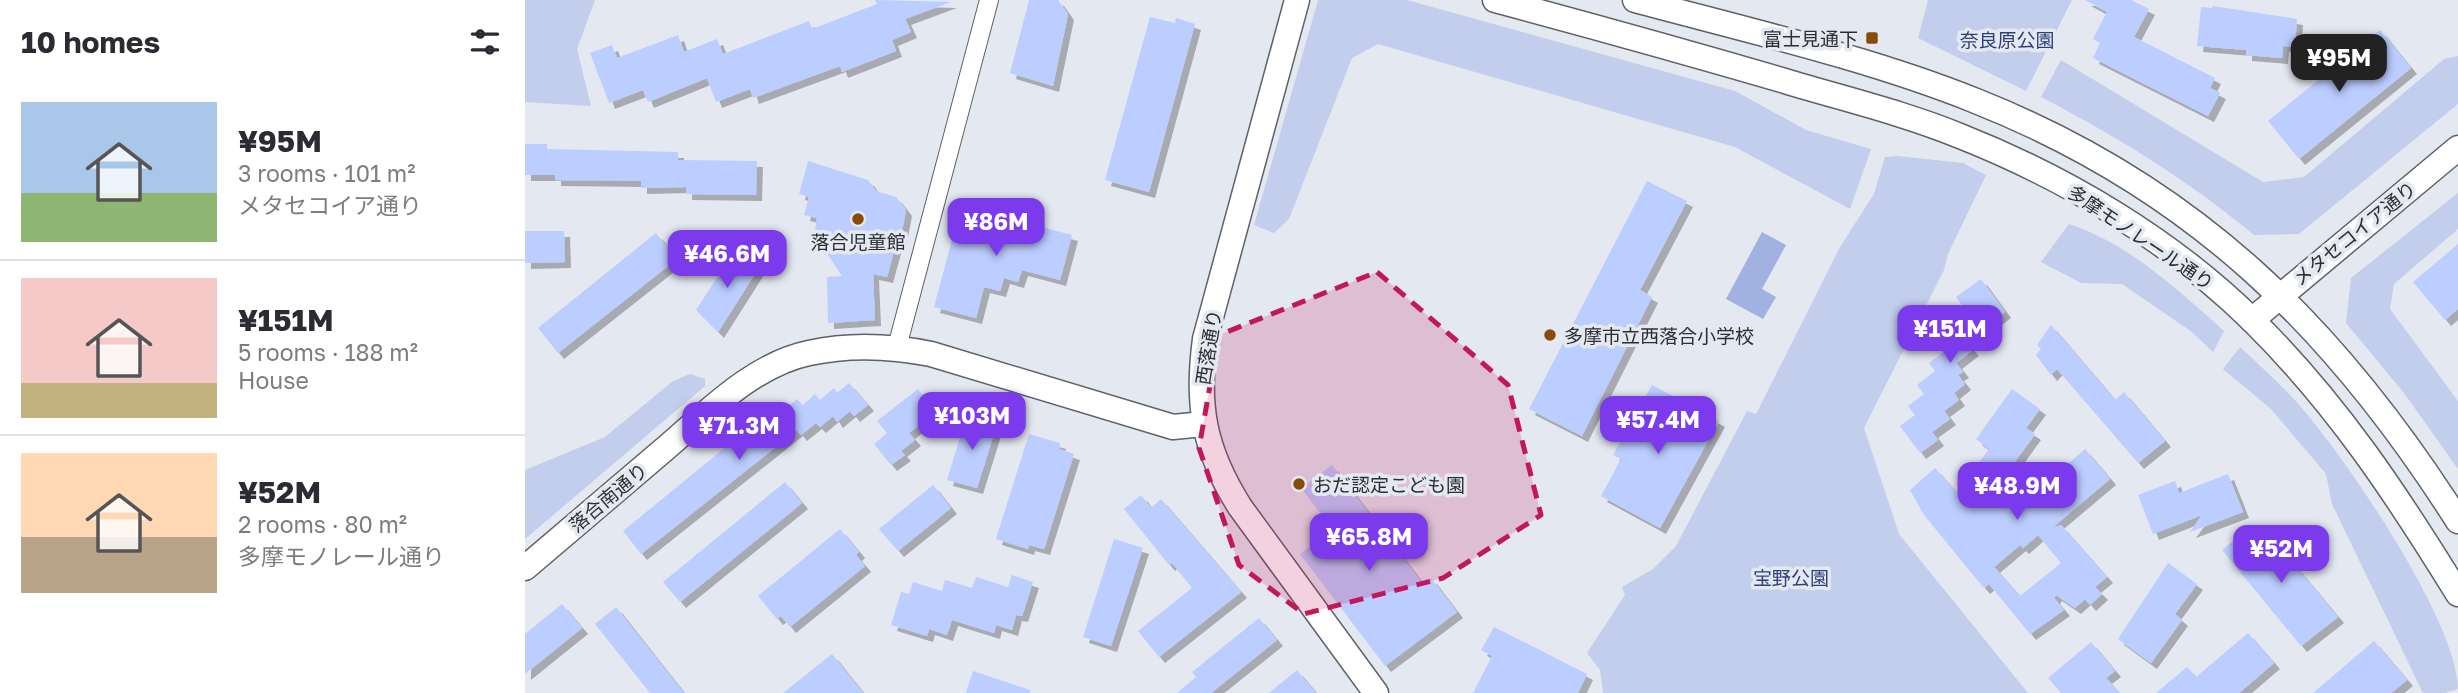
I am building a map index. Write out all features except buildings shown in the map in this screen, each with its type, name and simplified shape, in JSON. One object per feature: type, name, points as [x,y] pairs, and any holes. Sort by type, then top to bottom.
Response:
[{"type":"main road","name":"西落通り","points":[[1297,0],[1205,339],[1201,367],[1203,424],[1223,481],[1376,693]]},
{"type":"main road","name":"多摩モノレール通り","points":[[1495,0],[1902,115],[1999,152],[2051,176],[2130,224],[2200,275],[2252,320],[2300,369],[2385,476],[2458,594]]},
{"type":"main road","name":"多摩モノレール通り","points":[[1635,0],[1911,78],[2015,117],[2070,143],[2152,192],[2228,247],[2281,294],[2329,345],[2377,402],[2416,455],[2458,521]]},
{"type":"main road","name":"メタセコイア通り","points":[[2252,320],[2458,148]]},
{"type":"main road","name":"落合南通り","points":[[525,568],[729,395],[767,370],[807,353],[848,347],[897,347],[931,354],[1173,427],[1203,424]]},
{"type":"street","points":[[897,347],[989,0]]},
{"type":"highlighted area","points":[[1377,272],[1508,385],[1541,515],[1443,578],[1304,614],[1239,565],[1199,448],[1219,335]]},
{"type":"green space","points":[[525,0],[595,0],[577,49],[591,106],[525,102]]},
{"type":"green space","points":[[1318,0],[1407,0],[1735,91],[1806,130],[1871,149],[1850,209],[1735,147],[1378,44],[1352,58],[1289,219],[1274,233],[1254,225]]},
{"type":"green space","name":"奈良原公園","points":[[1928,0],[2072,0],[2026,91],[1918,38]]},
{"type":"green space","points":[[2458,56],[2458,104],[2299,234],[2254,235],[2152,160],[2041,97],[2061,60],[2263,182],[2304,177],[2444,59]]},
{"type":"green space","name":"宝野公園","points":[[1885,157],[1963,163],[1986,175],[1948,254],[1944,270],[1864,428],[1899,534],[2028,693],[1603,693],[1600,670],[1587,653],[1625,595],[1622,587],[1653,569],[1676,546],[1747,411],[1756,414],[1840,247],[1874,194]]},
{"type":"green space","points":[[2458,193],[2458,229],[2394,284],[2390,309],[2458,401],[2458,469],[2404,393],[2346,323],[2351,278]]},
{"type":"green space","points":[[2069,224],[2091,232],[2132,255],[2207,315],[2224,331],[2213,352],[2192,332],[2122,284],[2081,283],[2041,262]]},
{"type":"green space","points":[[2240,347],[2311,419],[2365,493],[2418,580],[2439,622],[2453,659],[2458,689],[2445,693],[2423,693],[2332,504],[2326,474],[2271,409],[2223,369]]},
{"type":"green space","points":[[690,374],[705,379],[705,386],[525,539],[525,470],[605,437],[673,381]]},
{"type":"shaded area","points":[[1762,232],[1786,245],[1762,289],[1776,297],[1763,319],[1726,299]]},
{"type":"place","name":"富士見通下","points":[[1872,38]]},
{"type":"place","name":"落合児童館","points":[[858,219]]},
{"type":"place","name":"多摩市立西落合小学校","points":[[1550,335]]},
{"type":"place","name":"おだ認定こども園","points":[[1299,484]]}]
